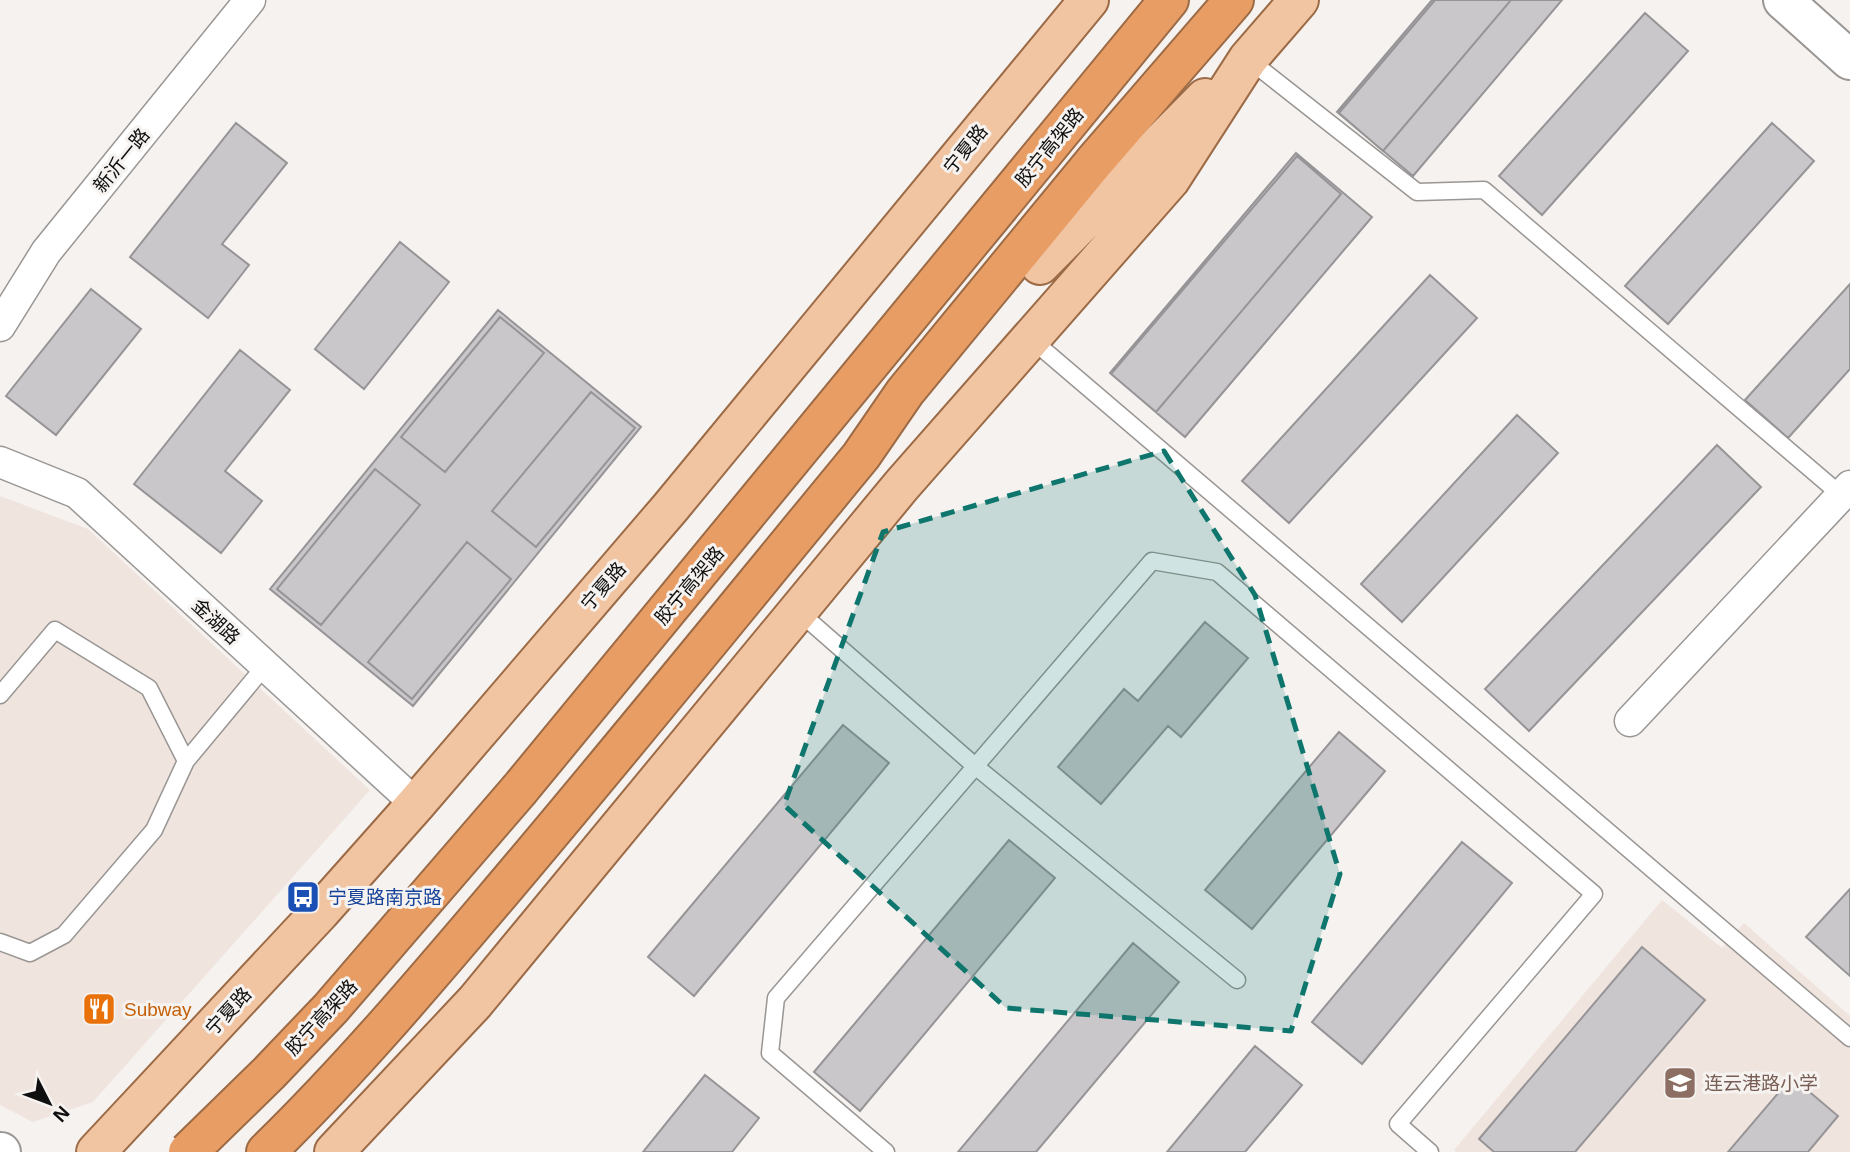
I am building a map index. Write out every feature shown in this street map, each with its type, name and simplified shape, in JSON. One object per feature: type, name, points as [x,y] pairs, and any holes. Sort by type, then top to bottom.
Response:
[{"type":"highway","name":"胶宁高架路","points":[[188,1152],[269,1073],[331,1007],[520,789],[1169,0]]},
{"type":"highway","points":[[266,1152],[372,1042],[558,825],[861,456],[905,392],[1094,162],[1234,0]]},
{"type":"highway","points":[[861,456],[932,394],[1040,265]]},
{"type":"main road","points":[[1040,265],[1197,104],[1248,59],[1299,0]]},
{"type":"main road","points":[[1783,0],[1850,60]]},
{"type":"main road","name":"宁夏路","points":[[96,1152],[320,912],[670,508],[1081,3]]},
{"type":"main road","points":[[334,1152],[475,1002],[901,486],[1170,180],[1248,59]]},
{"type":"street","name":"新沂一路","points":[[0,326],[46,252],[250,0]]},
{"type":"street","name":"金湖路","points":[[0,462],[77,493],[416,804]]},
{"type":"street","points":[[1630,722],[1846,491]]},
{"type":"lane","points":[[1248,59],[1417,192],[1485,190],[1846,491]]},
{"type":"lane","points":[[1031,339],[1850,1038]]},
{"type":"lane","points":[[886,1152],[770,1053],[776,998],[1152,561],[1217,572],[1594,894],[1398,1124],[1430,1152]]},
{"type":"lane","points":[[798,611],[975,766],[1237,980]]},
{"type":"lane","points":[[0,695],[55,630],[149,688],[186,761]]},
{"type":"lane","points":[[0,942],[30,953],[64,935],[154,830],[186,761],[265,666]]},
{"type":"highlighted area","points":[[1164,451],[1255,595],[1340,874],[1291,1031],[1006,1008],[784,805],[883,532]]},
{"type":"shaded area","points":[[0,496],[88,529],[370,790],[93,1102],[33,1122],[0,1105]]},
{"type":"shaded area","name":"连云港路小学","points":[[1662,900],[1722,948],[1744,923],[1850,1016],[1850,1152],[1456,1152],[1454,1150]]},
{"type":"building","points":[[1432,0],[1562,0],[1413,176],[1337,112]]},
{"type":"building","points":[[1435,0],[1511,0],[1383,151],[1339,113]]},
{"type":"building","points":[[1645,13],[1688,51],[1542,215],[1499,176]]},
{"type":"building","points":[[236,123],[287,163],[222,244],[249,265],[208,318],[130,257]]},
{"type":"building","points":[[1772,123],[1814,161],[1668,324],[1625,286]]},
{"type":"building","points":[[1296,153],[1372,217],[1185,437],[1110,373]]},
{"type":"building","points":[[1297,156],[1341,194],[1156,412],[1111,374]]},
{"type":"building","points":[[400,242],[449,282],[364,389],[315,349]]},
{"type":"building","points":[[1430,275],[1477,318],[1289,523],[1242,481]]},
{"type":"building","points":[[1850,284],[1850,369],[1788,438],[1745,400]]},
{"type":"building","points":[[91,289],[141,329],[56,435],[6,396]]},
{"type":"building","points":[[498,310],[641,427],[413,706],[270,589]]},
{"type":"building","points":[[500,317],[544,353],[445,472],[401,437]]},
{"type":"building","points":[[240,350],[290,390],[225,471],[262,501],[221,553],[134,484]]},
{"type":"building","points":[[591,392],[635,428],[536,547],[492,511]]},
{"type":"building","points":[[1517,415],[1558,453],[1402,622],[1361,584]]},
{"type":"building","points":[[1717,445],[1761,487],[1529,731],[1485,689]]},
{"type":"building","points":[[375,469],[420,505],[321,625],[277,589]]},
{"type":"building","points":[[467,542],[511,579],[412,699],[368,662]]},
{"type":"building","points":[[1205,622],[1248,658],[1181,737],[1168,726],[1101,804],[1058,767],[1124,689],[1138,701]]},
{"type":"building","points":[[843,725],[889,763],[694,996],[648,957]]},
{"type":"building","points":[[1339,732],[1385,771],[1252,929],[1205,890]]},
{"type":"building","points":[[1009,840],[1055,878],[860,1111],[814,1072]]},
{"type":"building","points":[[1462,842],[1512,883],[1362,1064],[1312,1022]]},
{"type":"building","points":[[1850,889],[1850,976],[1806,937]]},
{"type":"building","points":[[1133,943],[1179,982],[1036,1152],[958,1152]]},
{"type":"building","points":[[1642,947],[1705,1000],[1575,1152],[1494,1152],[1479,1139]]},
{"type":"building","points":[[1255,1046],[1302,1085],[1245,1152],[1167,1152]]},
{"type":"building","points":[[705,1075],[759,1118],[732,1152],[643,1152]]},
{"type":"building","points":[[1792,1077],[1838,1116],[1808,1152],[1728,1152]]},
{"type":"place","name":"宁夏路南京路","points":[[303,897]]},
{"type":"place","name":"Subway","points":[[99,1009]]},
{"type":"place","name":"连云港路小学","points":[[1680,1083]]}]
